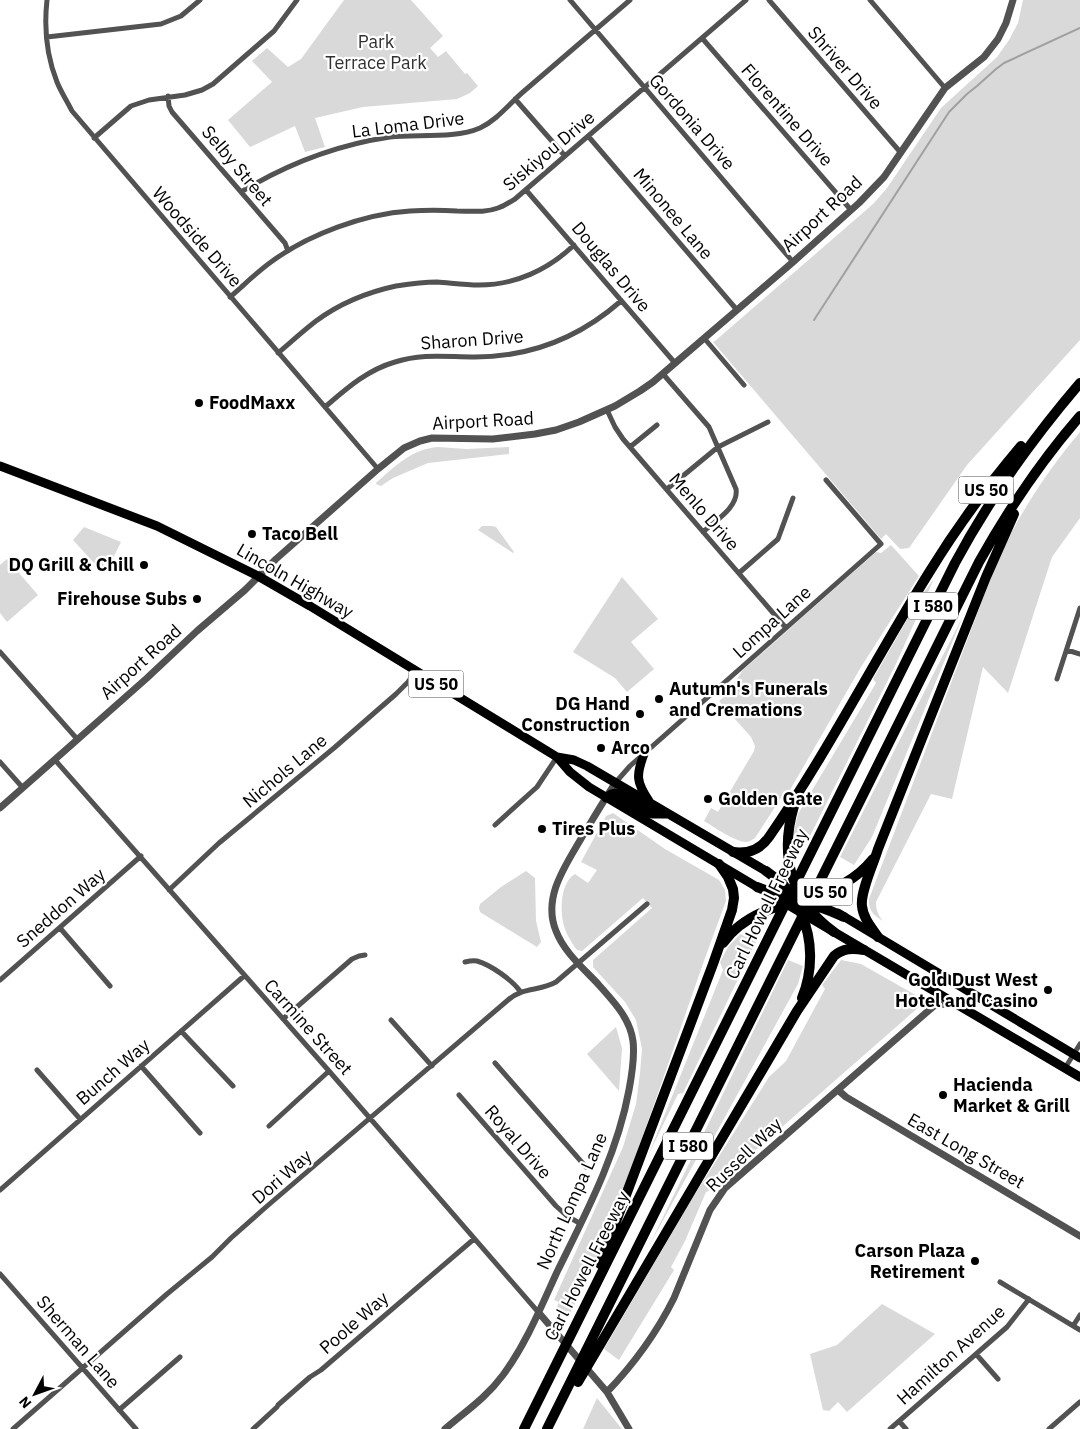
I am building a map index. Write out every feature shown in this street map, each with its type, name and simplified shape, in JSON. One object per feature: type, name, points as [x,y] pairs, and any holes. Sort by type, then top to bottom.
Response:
[{"type":"highway","name":"US 50","points":[[733,852],[754,850],[764,844],[798,793],[930,571],[959,527],[1013,455],[1080,383]]},
{"type":"highway","name":"Carl Howell Freeway","points":[[524,1429],[946,580],[973,530],[1000,487],[1028,448],[1080,383]]},
{"type":"highway","name":"Carl Howell Freeway","points":[[596,1342],[783,954],[979,562],[1037,471],[1080,416]]},
{"type":"highway","name":"US 50","points":[[757,887],[799,901],[850,881],[866,867],[878,849],[991,564],[1013,515],[1037,471]]},
{"type":"highway","points":[[797,1011],[806,989],[810,966],[808,939],[789,866],[787,840],[798,793]]},
{"type":"highway","points":[[878,849],[862,903],[866,918],[878,937]]},
{"type":"highway","points":[[713,964],[732,910],[734,898],[731,884],[719,864]]},
{"type":"highway","points":[[766,871],[782,882],[799,901],[834,932]]},
{"type":"highway","points":[[577,1321],[624,1202],[718,951],[744,922],[762,913],[799,901],[820,906],[844,917]]},
{"type":"highway","points":[[547,1429],[596,1342],[797,1011],[834,956],[847,950],[864,950]]},
{"type":"main road","name":"Lincoln Highway","points":[[0,466],[157,526],[258,576],[557,757],[579,780],[606,798]]},
{"type":"main road","points":[[644,754],[638,770],[638,780],[640,787],[651,803]]},
{"type":"main road","name":"Lincoln Highway","points":[[557,757],[574,760],[616,782]]},
{"type":"main road","name":"US 50","points":[[616,782],[733,852]]},
{"type":"main road","points":[[606,798],[615,793],[652,814],[670,814]]},
{"type":"main road","name":"US 50","points":[[606,798],[757,887]]},
{"type":"main road","points":[[733,852],[766,871]]},
{"type":"main road","points":[[844,917],[1077,1056]]},
{"type":"main road","points":[[834,932],[1080,1078]]},
{"type":"street","name":"Woodside Drive","points":[[47,0],[48,54],[57,82],[72,111],[378,469]]},
{"type":"street","points":[[47,37],[161,24],[181,16],[200,0]]},
{"type":"street","points":[[94,138],[131,106],[168,96],[185,95],[202,90],[213,84],[274,31],[297,0]]},
{"type":"street","name":"Gordonia Drive","points":[[570,0],[793,262]]},
{"type":"street","name":"La Loma Drive","points":[[241,192],[287,167],[329,150],[352,144],[397,137],[458,134],[470,132],[487,124],[630,0]]},
{"type":"street","name":"Siskiyou Drive","points":[[230,297],[271,262],[322,233],[383,215],[434,210],[480,212],[507,204],[526,190],[746,0]]},
{"type":"street","name":"Shriver Drive","points":[[768,0],[901,153]]},
{"type":"street","points":[[870,0],[945,88]]},
{"type":"street","name":"Airport Road","points":[[0,808],[78,740],[276,558],[404,448],[427,439],[493,440],[566,427],[607,410],[640,392],[663,374],[793,262],[851,210],[884,177],[945,88],[984,57],[998,38],[1006,23],[1013,0]]},
{"type":"street","name":"Florentine Drive","points":[[702,38],[851,210]]},
{"type":"street","name":"Selby Street","points":[[168,96],[172,112],[285,243],[288,251]]},
{"type":"street","points":[[515,99],[564,156]]},
{"type":"street","name":"Minonee Lane","points":[[588,136],[736,310]]},
{"type":"street","name":"Douglas Drive","points":[[526,190],[675,363]]},
{"type":"street","points":[[278,352],[327,314],[364,296],[396,286],[411,284],[435,282],[478,285],[514,280],[540,270],[565,254],[574,245]]},
{"type":"street","name":"Sharon Drive","points":[[325,407],[359,379],[387,364],[420,356],[491,356],[533,350],[579,331],[602,317],[622,301]]},
{"type":"street","points":[[704,338],[744,385]]},
{"type":"street","points":[[663,374],[706,423],[735,487],[735,502],[703,532]]},
{"type":"street","name":"Menlo Drive","points":[[607,410],[619,434],[786,628]]},
{"type":"street","points":[[666,489],[718,447],[768,422]]},
{"type":"street","points":[[630,447],[657,425]]},
{"type":"street","name":"Lompa Lane","points":[[616,782],[626,770],[881,544],[826,480]]},
{"type":"street","points":[[739,573],[778,539],[793,498]]},
{"type":"street","points":[[1057,679],[1080,608]]},
{"type":"street","points":[[1067,650],[1080,654]]},
{"type":"street","points":[[0,652],[78,740]]},
{"type":"street","name":"Nichols Lane","points":[[169,890],[219,843],[396,694],[416,671]]},
{"type":"street","points":[[495,825],[537,787],[557,757]]},
{"type":"street","name":"Carmine Street","points":[[55,760],[329,1071],[538,1313]]},
{"type":"street","points":[[0,762],[23,788]]},
{"type":"street","name":"North Lompa Lane","points":[[445,1429],[474,1406],[503,1375],[518,1352],[581,1224],[616,1142],[628,1095],[634,1054],[632,1036],[625,1018],[616,1005],[564,946],[556,933],[552,919],[552,900],[562,872],[616,782]]},
{"type":"street","name":"Sneddon Way","points":[[0,980],[141,856]]},
{"type":"street","name":"Dori Way","points":[[13,1429],[212,1257],[266,1207],[508,1000],[520,991],[549,986],[560,980],[647,904]]},
{"type":"street","points":[[60,928],[110,986]]},
{"type":"street","points":[[283,1019],[352,959],[365,955]]},
{"type":"street","points":[[465,962],[475,961],[482,963],[508,979],[520,991]]},
{"type":"street","name":"Bunch Way","points":[[0,1190],[244,976]]},
{"type":"street","points":[[929,988],[936,1005],[958,1005]]},
{"type":"street","name":"Russell Way","points":[[607,1392],[630,1366],[667,1312],[704,1221],[716,1200],[726,1188],[936,1005]]},
{"type":"street","points":[[392,1020],[432,1066]]},
{"type":"street","points":[[180,1031],[233,1086]]},
{"type":"street","points":[[1065,1068],[1077,1056],[1080,1044]]},
{"type":"street","name":"Royal Drive","points":[[495,1063],[586,1167]]},
{"type":"street","points":[[141,1066],[200,1133]]},
{"type":"street","points":[[37,1070],[80,1119]]},
{"type":"street","points":[[269,1126],[329,1071]]},
{"type":"street","name":"East Long Street","points":[[838,1090],[846,1097],[1080,1236]]},
{"type":"street","name":"Royal Drive","points":[[459,1095],[559,1210],[581,1224]]},
{"type":"street","name":"Poole Way","points":[[253,1429],[310,1377],[474,1238]]},
{"type":"street","name":"Sherman Lane","points":[[0,1274],[136,1429]]},
{"type":"street","points":[[1000,1282],[1080,1330]]},
{"type":"street","name":"Hamilton Avenue","points":[[890,1429],[1007,1327],[1029,1299]]},
{"type":"street","points":[[538,1313],[607,1392],[629,1429]]},
{"type":"street","points":[[1073,1326],[1080,1315]]},
{"type":"street","points":[[976,1354],[998,1378]]},
{"type":"street","points":[[119,1410],[180,1357]]},
{"type":"street","points":[[1049,1429],[1080,1402]]},
{"type":"street","points":[[899,1420],[906,1429]]},
{"type":"green space","name":"Park Terrace Park","points":[[344,0],[411,0],[443,36],[430,48],[438,57],[446,51],[478,86],[470,93],[457,99],[363,107],[315,118],[325,147],[305,152],[295,126],[250,147],[228,120],[272,82],[252,61],[267,48],[288,67],[301,59]]},
{"type":"green space","points":[[1023,0],[1080,0],[1080,340],[967,465],[909,548],[900,549],[886,534],[881,539],[713,342],[873,204],[887,188],[941,108],[997,57],[1018,23]]},
{"type":"green space","points":[[1080,432],[1080,518],[1052,557],[1008,693],[983,667],[952,799],[931,794],[876,902],[876,908],[883,921],[872,912],[869,899],[998,559],[1015,525],[1035,493],[1056,462]]},
{"type":"green space","points":[[438,447],[466,449],[509,447],[509,454],[428,463],[393,478],[381,486],[376,484],[404,459],[420,451]]},
{"type":"green space","points":[[482,526],[496,527],[514,552],[478,530]]},
{"type":"green space","points":[[84,527],[121,542],[108,568],[93,562],[73,540]]},
{"type":"green space","points":[[891,545],[919,576],[861,667],[790,790],[784,793],[755,838],[748,842],[743,842],[719,831],[704,821],[711,808],[718,812],[754,751],[755,746],[751,737],[719,701],[726,695],[743,670],[876,552],[881,553]]},
{"type":"green space","points":[[7,559],[38,595],[7,622],[0,613],[0,565]]},
{"type":"green space","points":[[622,577],[658,619],[631,642],[654,669],[627,692],[615,678],[573,652]]},
{"type":"green space","points":[[934,579],[895,666],[807,842],[793,835],[798,814],[876,683],[873,679],[920,597]]},
{"type":"green space","points":[[963,616],[872,837],[854,865],[840,857]]},
{"type":"green space","points":[[613,813],[665,849],[719,880],[725,890],[726,901],[620,1199],[600,1251],[569,1316],[556,1309],[559,1302],[554,1300],[623,1147],[636,1104],[640,1073],[642,1049],[636,1020],[625,1002],[593,967],[593,960],[652,908],[643,898],[582,951],[577,950],[570,940],[562,916],[564,889],[570,878],[575,874],[588,883],[597,870],[581,862],[606,816]]},
{"type":"green space","points":[[526,871],[535,878],[536,921],[541,942],[537,947],[480,912],[479,908],[480,904],[501,887]]},
{"type":"green space","points":[[740,934],[756,942],[683,1093],[678,1094],[648,1156],[723,970],[720,962],[728,947]]},
{"type":"green space","points":[[788,960],[803,966],[798,984],[709,1146],[704,1145],[649,1246]]},
{"type":"green space","points":[[841,960],[861,964],[919,997],[923,1002],[749,1156],[719,1185],[706,1192],[685,1241],[671,1267],[674,1270],[619,1360],[604,1349],[692,1199],[769,1077],[786,1061],[825,989],[822,985]]},
{"type":"green space","points":[[616,1027],[622,1048],[619,1091],[587,1054]]},
{"type":"green space","points":[[882,1304],[935,1334],[847,1412],[838,1402],[829,1411],[823,1410],[810,1354],[837,1345]]},
{"type":"green space","points":[[597,1398],[622,1429],[583,1429]]},
{"type":"waterway","points":[[814,320],[949,112],[1004,63],[1080,28]]},
{"type":"place","name":"FoodMaxx","points":[[199,403]]},
{"type":"place","name":"Taco Bell","points":[[252,534]]},
{"type":"place","name":"DQ Grill & Chill","points":[[144,565]]},
{"type":"place","name":"Firehouse Subs","points":[[197,599]]},
{"type":"place","name":"Autumn's Funerals and Cremations","points":[[659,699]]},
{"type":"place","name":"DG Hand Construction","points":[[640,714]]},
{"type":"place","name":"Arco","points":[[601,748]]},
{"type":"place","name":"Golden Gate","points":[[708,799]]},
{"type":"place","name":"Tires Plus","points":[[542,829]]},
{"type":"place","name":"Gold Dust West Hotel and Casino","points":[[1048,990]]},
{"type":"place","name":"Hacienda Market & Grill","points":[[943,1095]]},
{"type":"place","name":"Carson Plaza Retirement","points":[[975,1261]]}]
